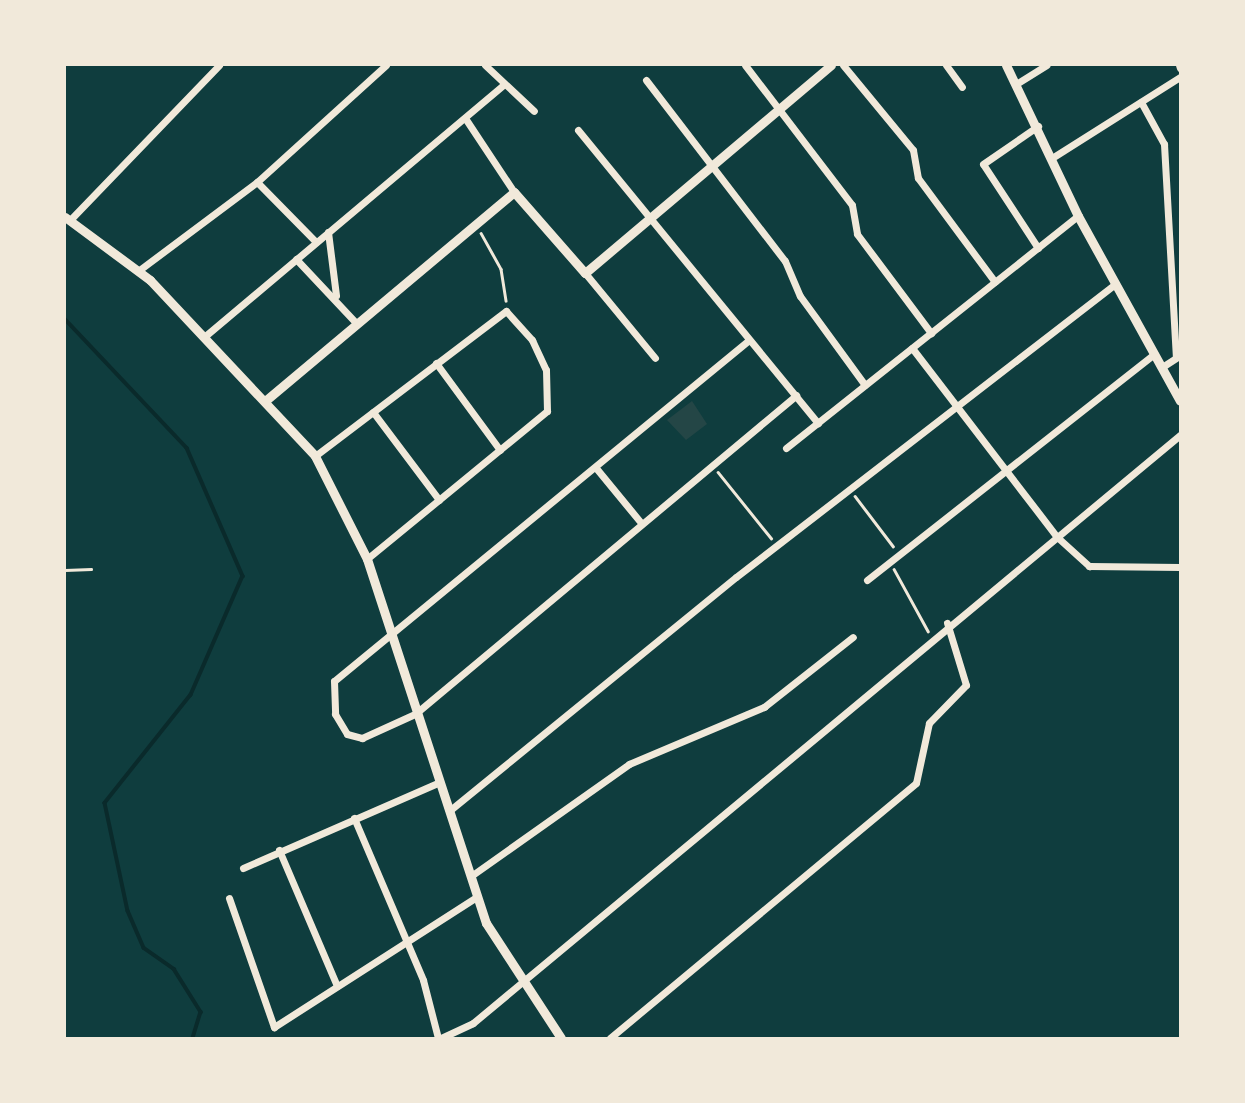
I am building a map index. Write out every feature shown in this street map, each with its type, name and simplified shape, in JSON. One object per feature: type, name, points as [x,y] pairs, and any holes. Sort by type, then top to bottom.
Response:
[{"type":"street","points":[[219,65],[67,218],[138,271],[315,456],[367,559],[415,714],[486,923],[561,1038]]},
{"type":"street","points":[[138,271],[257,182],[386,65]]},
{"type":"street","points":[[485,65],[503,85],[534,111]]},
{"type":"street","points":[[744,65],[852,205],[857,234],[931,333]]},
{"type":"street","points":[[585,273],[831,65]]},
{"type":"street","points":[[843,65],[914,150],[918,178],[995,282]]},
{"type":"street","points":[[946,65],[962,88]]},
{"type":"street","points":[[1006,65],[1055,156],[1078,216],[1180,401]]},
{"type":"street","points":[[1016,84],[1046,65]]},
{"type":"street","points":[[1055,156],[1180,77]]},
{"type":"street","points":[[646,80],[785,261],[800,296],[864,385]]},
{"type":"street","points":[[204,337],[503,85]]},
{"type":"street","points":[[1141,102],[1164,144],[1176,358],[1162,367]]},
{"type":"street","points":[[465,118],[514,192],[655,358]]},
{"type":"street","points":[[1038,126],[983,164],[1038,248]]},
{"type":"street","points":[[578,130],[653,217],[818,423]]},
{"type":"street","points":[[257,182],[316,242]]},
{"type":"street","points":[[265,401],[514,192]]},
{"type":"street","points":[[786,448],[1078,216]]},
{"type":"street","points":[[328,232],[336,296]]},
{"type":"street","points":[[296,259],[336,296],[357,324]]},
{"type":"street","points":[[449,811],[736,577],[851,491],[1116,283]]},
{"type":"street","points":[[315,456],[506,311],[533,340],[546,370],[547,411],[367,559]]},
{"type":"street","points":[[750,340],[391,639],[334,681],[335,714],[353,739],[415,714],[796,395]]},
{"type":"street","points":[[912,348],[959,405],[1056,536],[1096,569],[1180,567]]},
{"type":"street","points":[[867,580],[1154,354]]},
{"type":"street","points":[[436,363],[500,450]]},
{"type":"street","points":[[373,412],[439,500]]},
{"type":"street","points":[[354,818],[404,943],[423,980],[439,1038],[473,1023],[947,623],[1180,435]]},
{"type":"street","points":[[596,468],[642,524]]},
{"type":"street","points":[[610,1038],[916,783],[929,723],[965,685],[947,623]]},
{"type":"street","points":[[471,876],[629,764],[764,707],[853,637]]},
{"type":"street","points":[[243,868],[279,850],[438,783]]},
{"type":"street","points":[[279,850],[337,986]]},
{"type":"street","points":[[229,898],[274,1027],[478,896]]},
{"type":"path","points":[[476,224],[501,269],[506,311]]},
{"type":"path","points":[[712,465],[778,546]]},
{"type":"path","points":[[851,491],[900,554]]},
{"type":"path","points":[[890,562],[931,637]]},
{"type":"path","points":[[65,570],[91,569]]},
{"type":"shaded area","points":[[692,401],[707,424],[686,440],[667,420]]},
{"type":"waterway","points":[[65,319],[187,448],[243,576],[191,695],[105,803],[128,911],[144,948],[174,969],[201,1012],[193,1038]]}]
